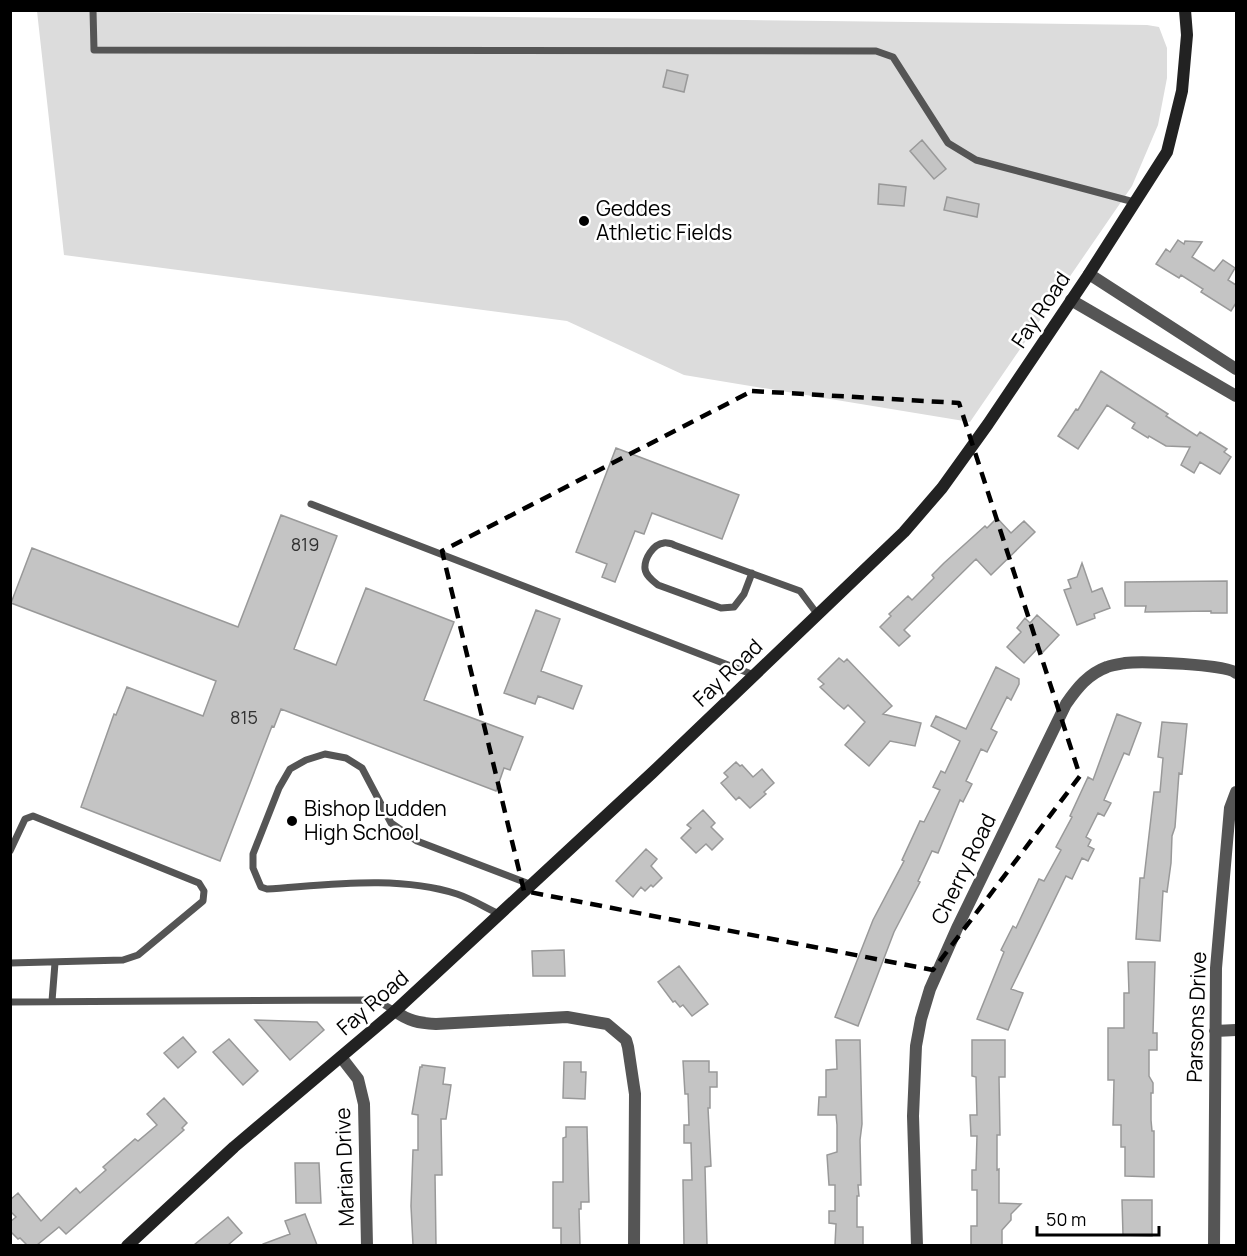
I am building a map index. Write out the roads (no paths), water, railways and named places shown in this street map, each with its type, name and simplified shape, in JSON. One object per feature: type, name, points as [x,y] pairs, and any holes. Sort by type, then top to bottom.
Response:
[{"type":"street","name":"Fay Road","points":[[127,1245],[234,1147],[395,1011],[532,885],[904,532],[942,488],[1089,274],[1167,152],[1182,91],[1186,35],[1185,10]]},
{"type":"street","points":[[1089,274],[1236,369]]},
{"type":"street","points":[[1071,300],[1236,396]]},
{"type":"street","name":"Cherry Road","points":[[917,1245],[913,1116],[916,1046],[921,1019],[930,989],[958,926],[1066,704],[1079,684],[1105,668],[1126,663],[1217,666],[1236,673]]},
{"type":"street","name":"Parsons Drive","points":[[1214,1245],[1216,968],[1230,808],[1236,792]]},
{"type":"street","points":[[395,1011],[404,1019],[436,1024],[567,1017],[607,1024],[626,1040],[635,1094],[634,1245]]},
{"type":"street","points":[[1215,1031],[1236,1030]]},
{"type":"street","name":"Marian Drive","points":[[342,1057],[358,1079],[364,1104],[367,1245]]},
{"type":"lane","points":[[93,10],[94,51],[876,51],[893,57],[948,143],[976,159],[1134,202]]},
{"type":"lane","points":[[311,504],[754,675]]},
{"type":"lane","points":[[752,573],[744,594],[734,607],[721,608],[658,585],[645,570],[646,561],[654,546],[664,542],[752,573],[800,591],[818,615]]},
{"type":"lane","points":[[500,914],[459,895],[422,885],[389,883],[261,887],[253,868],[253,855],[279,788],[290,769],[306,760],[325,754],[346,758],[362,768],[392,823],[417,841],[532,885]]},
{"type":"lane","points":[[10,851],[25,819],[33,816],[199,883],[204,891],[203,901],[138,955],[123,960],[10,963]]},
{"type":"lane","points":[[52,1001],[55,963]]},
{"type":"lane","points":[[10,1002],[363,1000],[381,1003],[395,1011]]},
{"type":"place","name":"Geddes Athletic Fields","points":[[584,221]]},
{"type":"place","name":"Bishop Ludden High School","points":[[292,821]]}]
